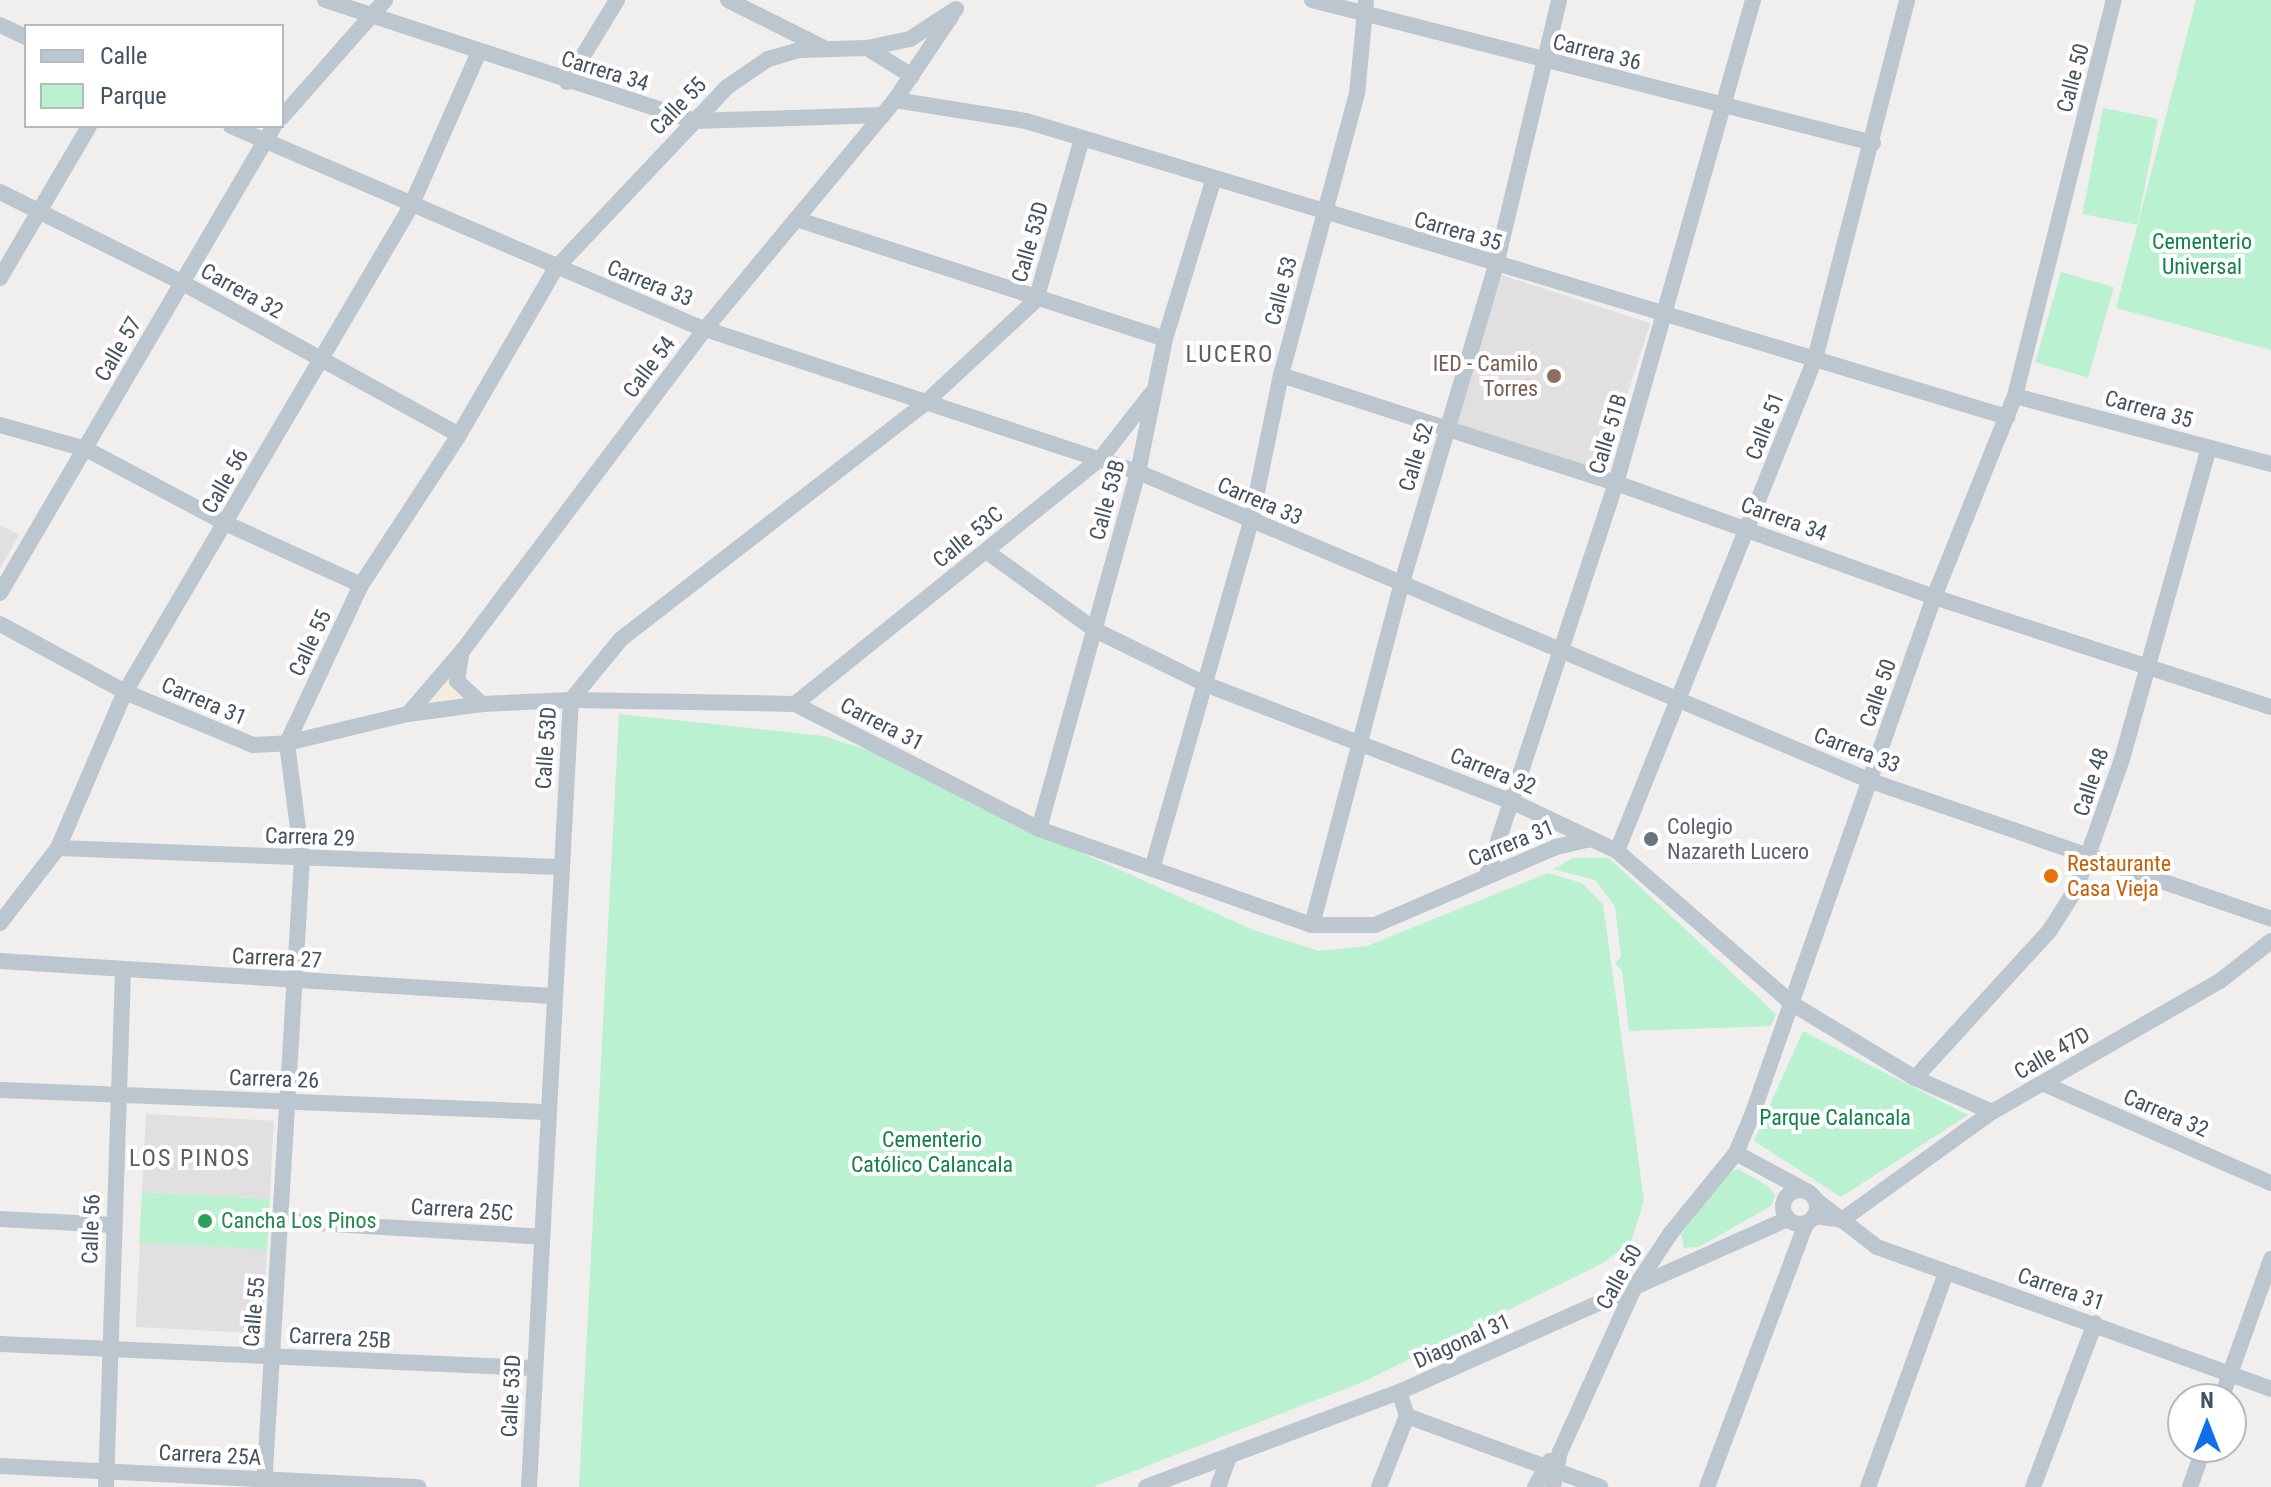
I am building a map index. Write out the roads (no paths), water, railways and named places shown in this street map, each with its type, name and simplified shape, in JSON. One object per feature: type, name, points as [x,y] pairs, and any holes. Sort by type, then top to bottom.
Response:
[{"type":"street","name":"Carrera 34","points":[[325,0],[478,54],[695,121],[883,115]]},
{"type":"street","points":[[284,115],[373,19],[385,0]]},
{"type":"street","points":[[567,82],[617,0]]},
{"type":"street","points":[[728,0],[824,48]]},
{"type":"street","name":"Carrera 36","points":[[1312,0],[1366,7],[1545,61],[1873,143]]},
{"type":"street","name":"Calle 52","points":[[1312,925],[1401,586],[1496,265],[1559,0]]},
{"type":"street","name":"Calle 51B","points":[[1487,875],[1565,652],[1666,316],[1753,0]]},
{"type":"street","name":"Calle 51","points":[[1617,851],[1815,359],[1873,143],[1907,0]]},
{"type":"street","name":"Calle 50","points":[[1535,1487],[1552,1475],[1633,1290],[1670,1234],[1736,1153],[1934,597],[2015,396],[2114,0]]},
{"type":"street","name":"Calle 55","points":[[264,1483],[284,1221],[302,859],[287,743],[361,585],[459,435],[556,268],[727,87],[768,59],[824,48],[867,48],[910,39],[959,4]]},
{"type":"street","name":"Calle 54","points":[[408,714],[463,650],[705,329],[895,100],[959,4]]},
{"type":"street","name":"Calle 53","points":[[1152,869],[1251,521],[1281,375],[1357,94],[1366,7]]},
{"type":"street","points":[[0,25],[24,36]]},
{"type":"street","points":[[867,48],[912,76]]},
{"type":"street","name":"Calle 56","points":[[0,923],[58,848],[125,692],[411,206],[478,54]]},
{"type":"street","name":"Carrera 35","points":[[895,100],[968,108],[1082,138],[1213,181],[2007,417]]},
{"type":"street","points":[[0,278],[37,210],[88,128]]},
{"type":"street","name":"Carrera 33","points":[[236,128],[411,206],[705,329],[924,404],[1101,458],[1871,781],[2090,854],[2271,919]]},
{"type":"street","name":"Calle 57","points":[[0,593],[86,449],[262,139],[272,128]]},
{"type":"street","name":"Calle 53D","points":[[529,1487],[545,1112],[571,700],[621,639],[924,404],[1036,300],[1082,138]]},
{"type":"street","name":"Calle 53B","points":[[1039,829],[1138,472],[1165,339],[1213,181]]},
{"type":"street","name":"Carrera 32","points":[[0,192],[181,282],[459,435]]},
{"type":"street","points":[[796,219],[1036,300],[1165,339]]},
{"type":"street","name":"Carrera 34","points":[[1281,375],[1616,483],[1934,597],[2271,707]]},
{"type":"street","name":"Calle 53C","points":[[795,704],[1101,458],[1155,390]]},
{"type":"street","name":"Carrera 35","points":[[2015,396],[2271,464]]},
{"type":"street","points":[[0,425],[86,449],[225,523],[361,585]]},
{"type":"street","name":"Calle 48","points":[[1915,1078],[2050,930],[2090,854],[2148,669],[2209,448]]},
{"type":"street","name":"Carrera 32","points":[[986,551],[1095,630],[1205,684],[1513,802],[1617,851],[1791,1003],[1915,1078],[1992,1112]]},
{"type":"street","name":"Carrera 31","points":[[0,624],[125,692],[245,743],[287,743],[408,714],[482,704],[571,700],[795,704],[1039,829],[1312,925],[1375,925],[1487,875],[1590,839]]},
{"type":"street","points":[[463,650],[457,681],[482,704]]},
{"type":"street","name":"Carrera 29","points":[[58,848],[560,867]]},
{"type":"street","name":"Calle 47D","points":[[1838,1216],[1859,1209],[1992,1112],[2220,981],[2271,941]]},
{"type":"street","name":"Carrera 27","points":[[0,961],[123,972],[552,996]]},
{"type":"street","name":"Calle 56","points":[[106,1479],[116,1095],[123,972]]},
{"type":"street","name":"Carrera 32","points":[[2044,1084],[2271,1183]]},
{"type":"street","name":"Carrera 26","points":[[0,1090],[545,1112]]},
{"type":"street","name":"Carrera 31","points":[[1736,1153],[1775,1176],[1799,1210],[1838,1216],[1877,1247],[2095,1323],[2271,1389]]},
{"type":"street","points":[[1707,1487],[1790,1265],[1799,1210]]},
{"type":"street","name":"Diagonal 31","points":[[1146,1487],[1228,1459],[1399,1392],[1633,1290],[1799,1210]]},
{"type":"street","points":[[0,1219],[113,1225]]},
{"type":"street","name":"Carrera 25C","points":[[284,1221],[542,1237]]},
{"type":"street","points":[[1670,1234],[1672,1254],[1684,1263]]},
{"type":"street","points":[[2227,1383],[2271,1259]]},
{"type":"street","points":[[1868,1487],[1946,1273]]},
{"type":"street","points":[[2033,1487],[2095,1323]]},
{"type":"street","name":"Carrera 25B","points":[[0,1344],[534,1368]]},
{"type":"street","points":[[1379,1487],[1407,1416],[1399,1392]]},
{"type":"street","points":[[1407,1416],[1552,1475],[1600,1487]]},
{"type":"street","points":[[1218,1487],[1228,1459]]},
{"type":"street","points":[[2190,1487],[2198,1463]]},
{"type":"street","name":"Carrera 25A","points":[[0,1466],[106,1479],[418,1487]]},
{"type":"place","name":"IED - Camilo Torres","points":[[1554,376]]},
{"type":"place","name":"Colegio Nazareth Lucero","points":[[1651,839]]},
{"type":"place","name":"Restaurante Casa Vieja","points":[[2051,876]]},
{"type":"place","name":"Cancha Los Pinos","points":[[205,1221]]},
{"type":"district","name":"LUCERO","points":[[1230,355]]},
{"type":"district","name":"LOS PINOS","points":[[190,1159]]},
{"type":"park label","name":"Cementerio Universal","points":[[2202,254]]},
{"type":"park label","name":"Parque Calancala","points":[[1835,1118]]},
{"type":"park label","name":"Cementerio Católico Calancala","points":[[932,1152]]}]
